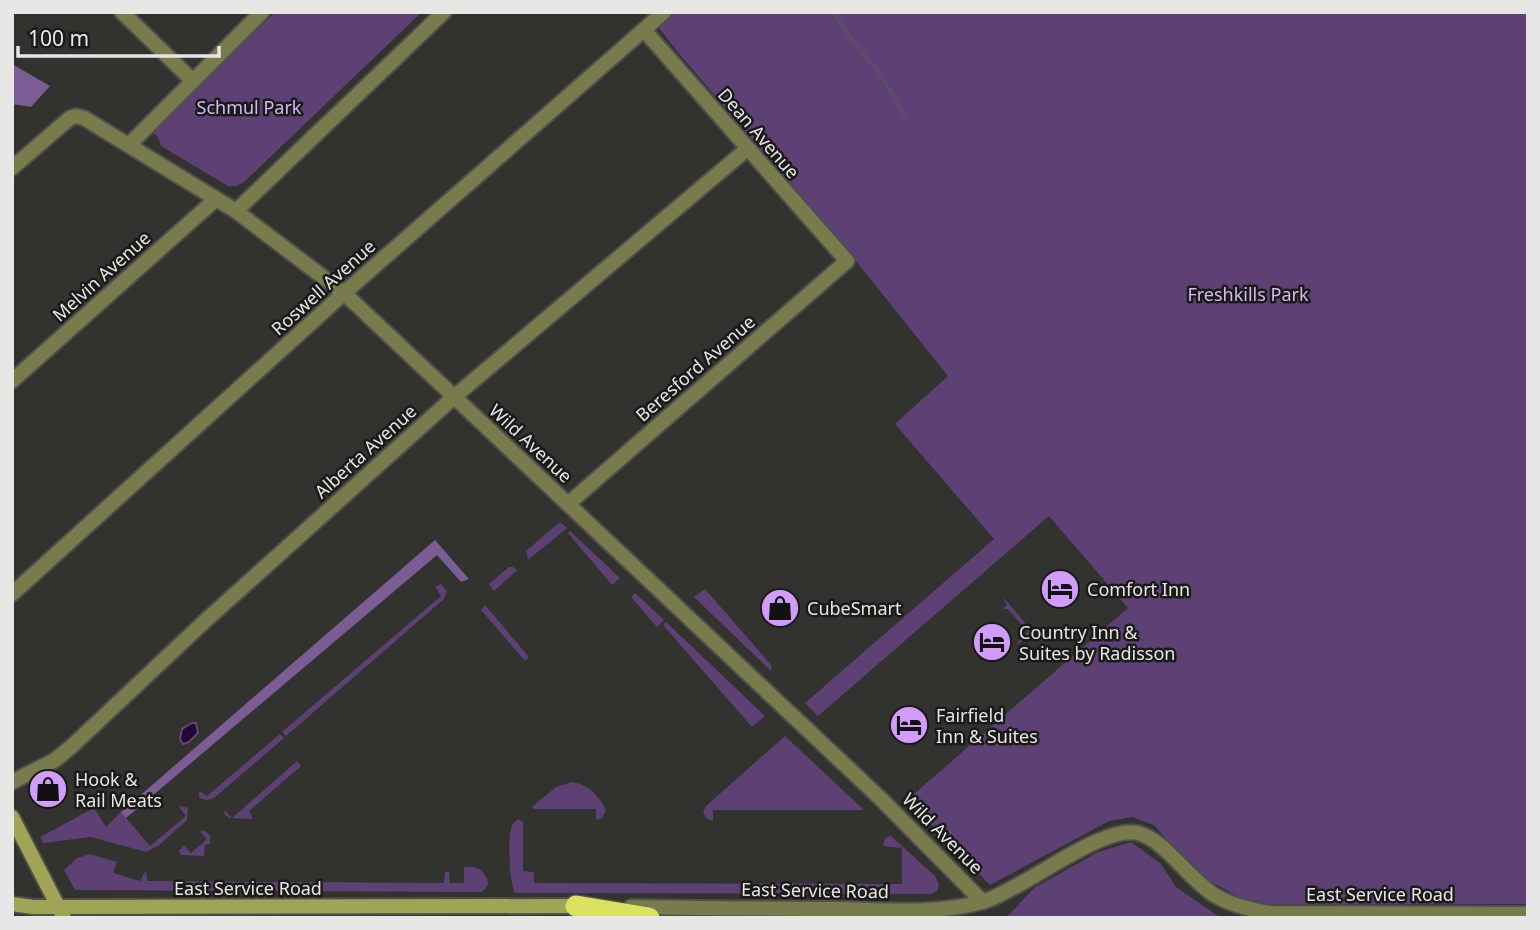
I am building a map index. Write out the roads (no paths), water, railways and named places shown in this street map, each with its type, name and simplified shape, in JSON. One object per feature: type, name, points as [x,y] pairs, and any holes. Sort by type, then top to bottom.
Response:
[{"type":"highway","points":[[576,906],[649,918]]},
{"type":"main road","points":[[12,817],[61,913]]},
{"type":"main road","name":"East Service Road","points":[[12,904],[61,913],[576,906]]},
{"type":"street","points":[[122,12],[192,81]]},
{"type":"street","points":[[130,144],[262,12]]},
{"type":"street","points":[[236,211],[444,12]]},
{"type":"street","name":"Roswell Avenue","points":[[12,594],[344,293],[664,12]]},
{"type":"street","name":"Dean Avenue","points":[[644,30],[847,261]]},
{"type":"street","name":"Wild Avenue","points":[[12,168],[70,118],[76,116],[130,144],[236,211],[344,293],[895,811],[983,901]]},
{"type":"street","name":"Alberta Avenue","points":[[12,782],[55,760],[70,749],[204,622],[454,397],[747,149]]},
{"type":"street","name":"Melvin Avenue","points":[[12,381],[216,199]]},
{"type":"street","name":"Beresford Avenue","points":[[568,504],[847,261]]},
{"type":"street","name":"East Service Road","points":[[576,906],[929,910],[983,901],[1007,893],[1099,839],[1119,833],[1139,833],[1160,846],[1215,896],[1243,908],[1271,913],[1528,914]]},
{"type":"waterway","points":[[834,12],[848,35],[880,74],[907,120]]},
{"type":"place","name":"Comfort Inn","points":[[1060,589]]},
{"type":"place","name":"CubeSmart","points":[[780,608]]},
{"type":"place","name":"Country Inn & Suites by Radisson","points":[[992,642]]},
{"type":"place","name":"Fairfield Inn & Suites","points":[[909,725]]},
{"type":"place","name":"Hook & Rail Meats","points":[[48,789]]},
{"type":"park label","name":"Schmul Park","points":[[249,107]]},
{"type":"park label","name":"Freshkills Park","points":[[1248,294]]}]
